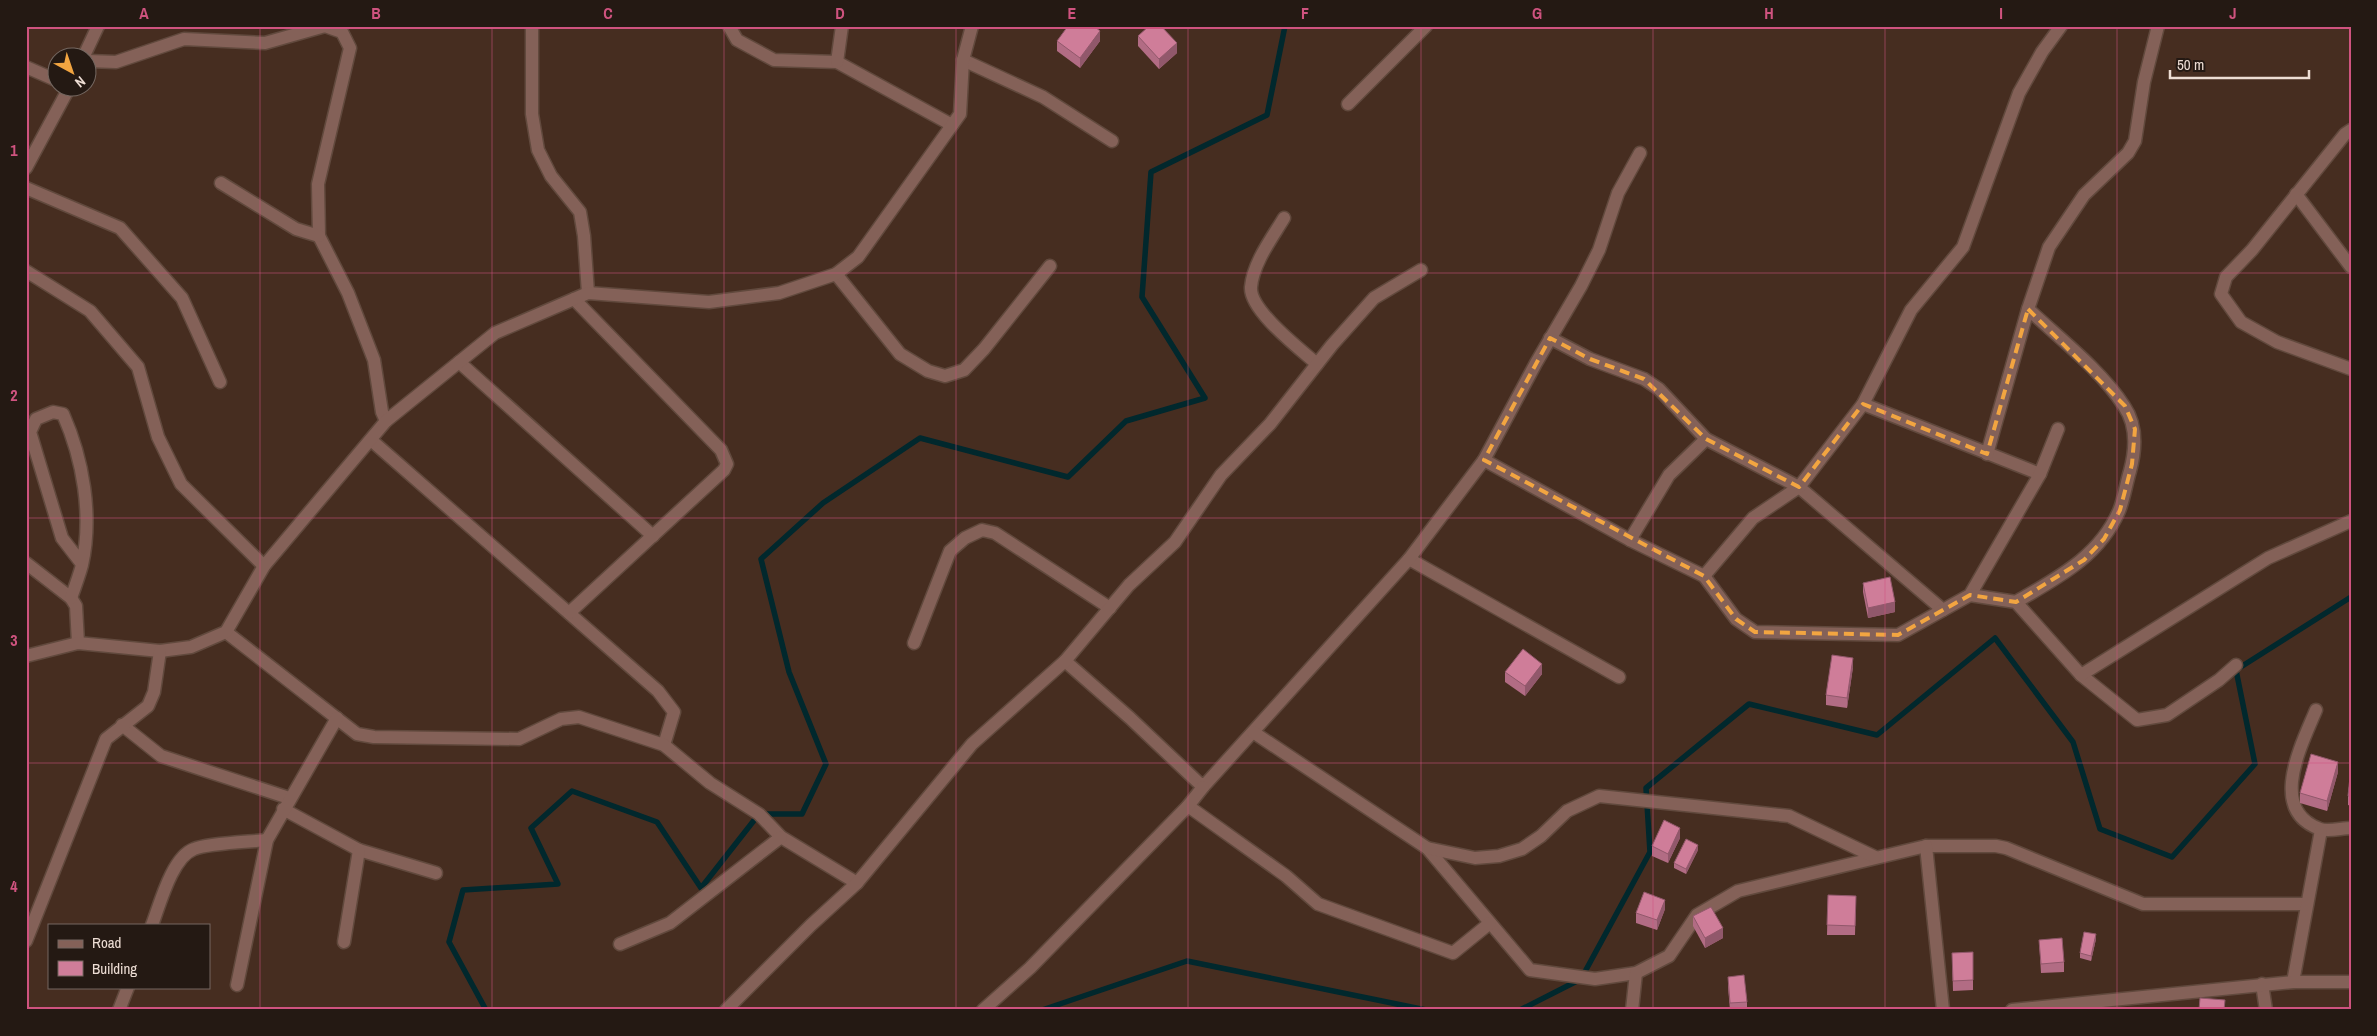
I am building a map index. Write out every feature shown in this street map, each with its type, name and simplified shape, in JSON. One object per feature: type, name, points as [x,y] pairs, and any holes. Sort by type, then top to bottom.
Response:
[{"type":"street","points":[[88,48],[98,26]]},
{"type":"street","points":[[98,61],[116,62],[184,39],[264,43],[325,26],[342,32],[350,48],[318,184],[319,236],[348,293],[374,360],[382,412],[386,422]]},
{"type":"street","points":[[532,26],[532,114],[538,150],[551,176],[580,212],[584,236],[588,293]]},
{"type":"street","points":[[729,26],[737,40],[774,60],[837,62],[952,125]]},
{"type":"street","points":[[837,62],[842,26]]},
{"type":"street","points":[[26,656],[78,643],[160,651],[191,647],[226,632],[264,566],[386,422],[495,332],[588,293],[709,302],[779,293],[836,274],[858,257],[960,114],[963,60],[972,26]]},
{"type":"street","points":[[1348,104],[1426,26]]},
{"type":"street","points":[[1704,576],[1753,518],[1799,487],[1863,404],[1911,310],[1963,248],[2019,93],[2042,52],[2061,26]]},
{"type":"street","points":[[1987,454],[2042,265],[2058,233],[2084,195],[2128,153],[2135,140],[2144,82],[2158,26]]},
{"type":"street","points":[[963,60],[1043,97],[1112,141]]},
{"type":"street","points":[[26,67],[48,77]]},
{"type":"street","points":[[26,168],[64,98]]},
{"type":"street","points":[[2351,130],[2345,134],[2252,250],[2226,277],[2221,294],[2241,322],[2278,342],[2351,369]]},
{"type":"street","points":[[984,1010],[1030,968],[1188,806],[1409,560],[1484,460],[1585,278],[1599,250],[1618,193],[1640,153]]},
{"type":"street","points":[[221,183],[296,229],[319,236]]},
{"type":"street","points":[[26,188],[120,228],[182,298],[220,382]]},
{"type":"street","points":[[2296,194],[2351,267]]},
{"type":"street","points":[[1284,218],[1256,270],[1251,287],[1252,297],[1256,305],[1288,338],[1317,364]]},
{"type":"street","points":[[836,274],[900,354],[928,371],[945,376],[964,370],[984,349],[1050,266]]},
{"type":"street","points":[[726,1010],[811,925],[857,883],[972,744],[1065,661],[1129,585],[1175,542],[1221,475],[1270,424],[1317,364],[1374,298],[1421,270]]},
{"type":"street","points":[[26,271],[90,311],[138,367],[158,437],[181,484],[264,566]]},
{"type":"street","points":[[569,613],[724,470],[727,464],[726,457],[574,299]]},
{"type":"street","points":[[2016,602],[2084,560],[2104,539],[2120,510],[2132,464],[2135,429],[2125,406],[2108,385],[2028,308]]},
{"type":"street","points":[[1550,338],[1590,359],[1644,379],[1659,389],[1706,439],[1799,487],[1943,610]]},
{"type":"street","points":[[459,362],[653,536]]},
{"type":"street","points":[[1863,404],[2040,474]]},
{"type":"street","points":[[71,598],[82,564],[87,515],[76,443],[64,414],[53,412],[36,420],[30,432],[62,538],[82,564]]},
{"type":"street","points":[[1484,460],[1630,540],[1704,576],[1736,619],[1755,632],[1898,635],[1970,595],[2040,474],[2058,429]]},
{"type":"street","points":[[1630,540],[1669,475],[1706,439]]},
{"type":"street","points":[[371,440],[658,691],[674,712],[664,745]]},
{"type":"street","points":[[2081,675],[2268,558],[2351,521]]},
{"type":"street","points":[[914,643],[950,551],[965,538],[982,530],[995,533],[1110,608]]},
{"type":"street","points":[[1409,560],[1620,677]]},
{"type":"street","points":[[26,563],[71,598],[76,606],[78,643]]},
{"type":"street","points":[[1970,595],[2016,602],[2081,675],[2137,720],[2167,715],[2219,680],[2236,665]]},
{"type":"street","points":[[226,632],[357,734],[374,737],[519,738],[561,719],[579,717],[664,745],[710,783],[759,814],[781,837],[857,883]]},
{"type":"street","points":[[26,941],[106,739],[148,706],[154,692],[160,651]]},
{"type":"street","points":[[1065,661],[1130,718],[1203,788]]},
{"type":"street","points":[[2316,710],[2297,755],[2291,781],[2295,808],[2304,818],[2321,830],[2351,828]]},
{"type":"street","points":[[237,985],[267,840],[286,803],[337,718]]},
{"type":"street","points":[[122,725],[161,756],[286,803],[360,850],[436,873]]},
{"type":"street","points":[[1253,732],[1427,848],[1530,970],[1595,979],[1636,972],[1669,956],[1697,915],[1738,891],[1926,846],[1996,846],[2006,848],[2143,904],[2307,904]]},
{"type":"street","points":[[1427,848],[1475,858],[1499,856],[1522,849],[1541,836],[1567,811],[1599,796],[1789,816],[1875,857]]},
{"type":"street","points":[[1188,806],[1286,876],[1318,904],[1453,953],[1490,923]]},
{"type":"street","points":[[2293,982],[2321,830]]},
{"type":"street","points":[[620,944],[670,923],[781,837]]},
{"type":"street","points":[[152,924],[174,869],[194,849],[267,840]]},
{"type":"street","points":[[1926,846],[1943,1010]]},
{"type":"street","points":[[344,942],[360,850]]},
{"type":"street","points":[[1632,1010],[1636,972]]},
{"type":"street","points":[[2012,1010],[2262,984],[2351,982]]},
{"type":"street","points":[[2262,984],[2266,1010]]},
{"type":"street","points":[[119,1010],[128,988]]},
{"type":"highlighted area","points":[[2028,309],[2125,406],[2135,429],[2132,464],[2120,510],[2104,539],[2084,560],[2016,602],[1970,595],[1898,635],[1755,632],[1736,619],[1704,576],[1484,460],[1550,338],[1590,359],[1644,379],[1706,439],[1799,487],[1863,404],[1987,454]]},
{"type":"building","points":[[1068,26],[1094,26],[1100,31],[1080,58],[1057,41]]},
{"type":"building","points":[[1149,26],[1161,26],[1177,43],[1159,59],[1138,36]]},
{"type":"building","points":[[1890,577],[1895,602],[1868,608],[1863,583]]},
{"type":"building","points":[[1523,649],[1542,664],[1525,686],[1505,672]]},
{"type":"building","points":[[1832,655],[1853,658],[1847,698],[1826,695]]},
{"type":"building","points":[[2311,754],[2338,762],[2327,801],[2300,793]]},
{"type":"building","points":[[2351,767],[2351,796],[2348,796]]},
{"type":"building","points":[[1664,820],[1680,828],[1668,854],[1652,846]]},
{"type":"building","points":[[1686,839],[1698,845],[1686,869],[1674,863]]},
{"type":"building","points":[[1644,892],[1665,900],[1657,920],[1636,913]]},
{"type":"building","points":[[1828,895],[1856,896],[1855,926],[1827,925]]},
{"type":"building","points":[[1711,907],[1723,928],[1705,938],[1693,916]]},
{"type":"building","points":[[2084,932],[2096,934],[2091,956],[2080,953]]},
{"type":"building","points":[[2062,938],[2064,962],[2041,964],[2039,940]]},
{"type":"building","points":[[1973,952],[1973,980],[1953,981],[1952,953]]},
{"type":"building","points":[[1744,975],[1747,1002],[1730,1003],[1728,977]]},
{"type":"building","points":[[2200,998],[2225,1000],[2224,1010],[2199,1010]]},
{"type":"waterway","points":[[486,1010],[449,942],[463,890],[558,884],[531,828],[572,791],[657,822],[701,888],[759,814],[802,814],[826,764],[789,672],[761,559],[823,503],[920,438],[1068,477],[1126,421],[1205,398],[1142,297],[1151,172],[1267,115],[1285,26]]},
{"type":"waterway","points":[[1520,1010],[1581,979],[1650,852],[1646,788],[1749,704],[1877,735],[1995,638],[2073,742],[2100,829],[2172,857],[2255,764],[2236,670],[2351,597]]},
{"type":"waterway","points":[[1042,1010],[1187,961],[1426,1010]]}]
